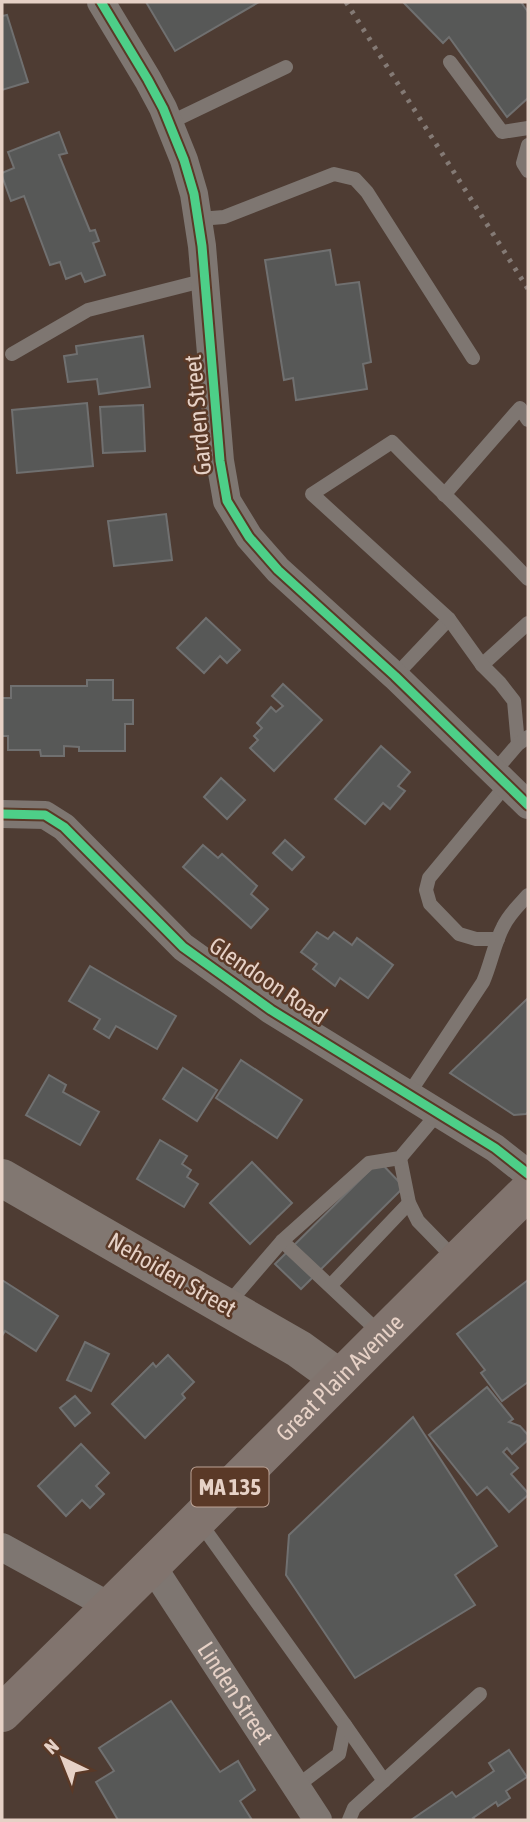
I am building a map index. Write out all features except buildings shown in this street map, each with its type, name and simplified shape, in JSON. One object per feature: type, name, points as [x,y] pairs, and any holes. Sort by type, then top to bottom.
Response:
[{"type":"main road","name":"Great Plain Avenue","points":[[2,1713],[528,1191]]},
{"type":"street","name":"Garden Street","points":[[101,2],[148,80],[169,123],[184,160],[199,219],[220,461],[227,501],[249,537],[278,570],[395,676],[528,805]]},
{"type":"street","name":"Glendoon Road","points":[[2,814],[45,815],[64,827],[183,947],[271,1010],[495,1148],[528,1174]]},
{"type":"street","name":"Nehoiden Street","points":[[2,1178],[226,1306],[315,1359],[338,1378]]},
{"type":"street","points":[[2,1547],[111,1607]]},
{"type":"street","name":"Linden Street","points":[[152,1566],[318,1820]]},
{"type":"lane","points":[[450,62],[502,132],[528,128]]},
{"type":"lane","points":[[169,123],[286,67]]},
{"type":"lane","points":[[528,145],[523,163],[528,171]]},
{"type":"lane","points":[[199,219],[224,217],[334,174],[355,179],[367,192],[473,358]]},
{"type":"lane","points":[[12,354],[88,310],[206,280]]},
{"type":"lane","points":[[444,495],[520,408],[528,420]]},
{"type":"lane","points":[[498,939],[477,939],[459,934],[430,904],[426,890],[429,878],[523,741],[514,701],[482,665],[449,619],[312,494],[392,442],[528,579]]},
{"type":"lane","points":[[395,676],[449,619]]},
{"type":"lane","points":[[482,665],[528,622]]},
{"type":"lane","points":[[408,1095],[483,982],[507,919],[528,895]]},
{"type":"lane","points":[[226,1306],[282,1241],[369,1163],[400,1158],[438,1113]]},
{"type":"lane","points":[[400,1158],[409,1203],[418,1221],[457,1261]]},
{"type":"lane","points":[[331,1285],[409,1203]]},
{"type":"lane","points":[[282,1241],[382,1335]]},
{"type":"lane","points":[[198,1520],[384,1781]]},
{"type":"lane","points":[[349,1820],[354,1808],[480,1694]]},
{"type":"lane","points":[[297,1786],[339,1754],[345,1725]]},
{"type":"railway","points":[[346,2],[528,289]]},
{"type":"cycle path","points":[[101,2],[163,108],[184,160],[194,194],[202,246],[220,461],[227,501],[249,537],[278,570],[395,676],[528,805]]},
{"type":"cycle path","points":[[2,814],[45,815],[64,827],[183,947],[271,1010],[495,1148],[528,1174]]}]
